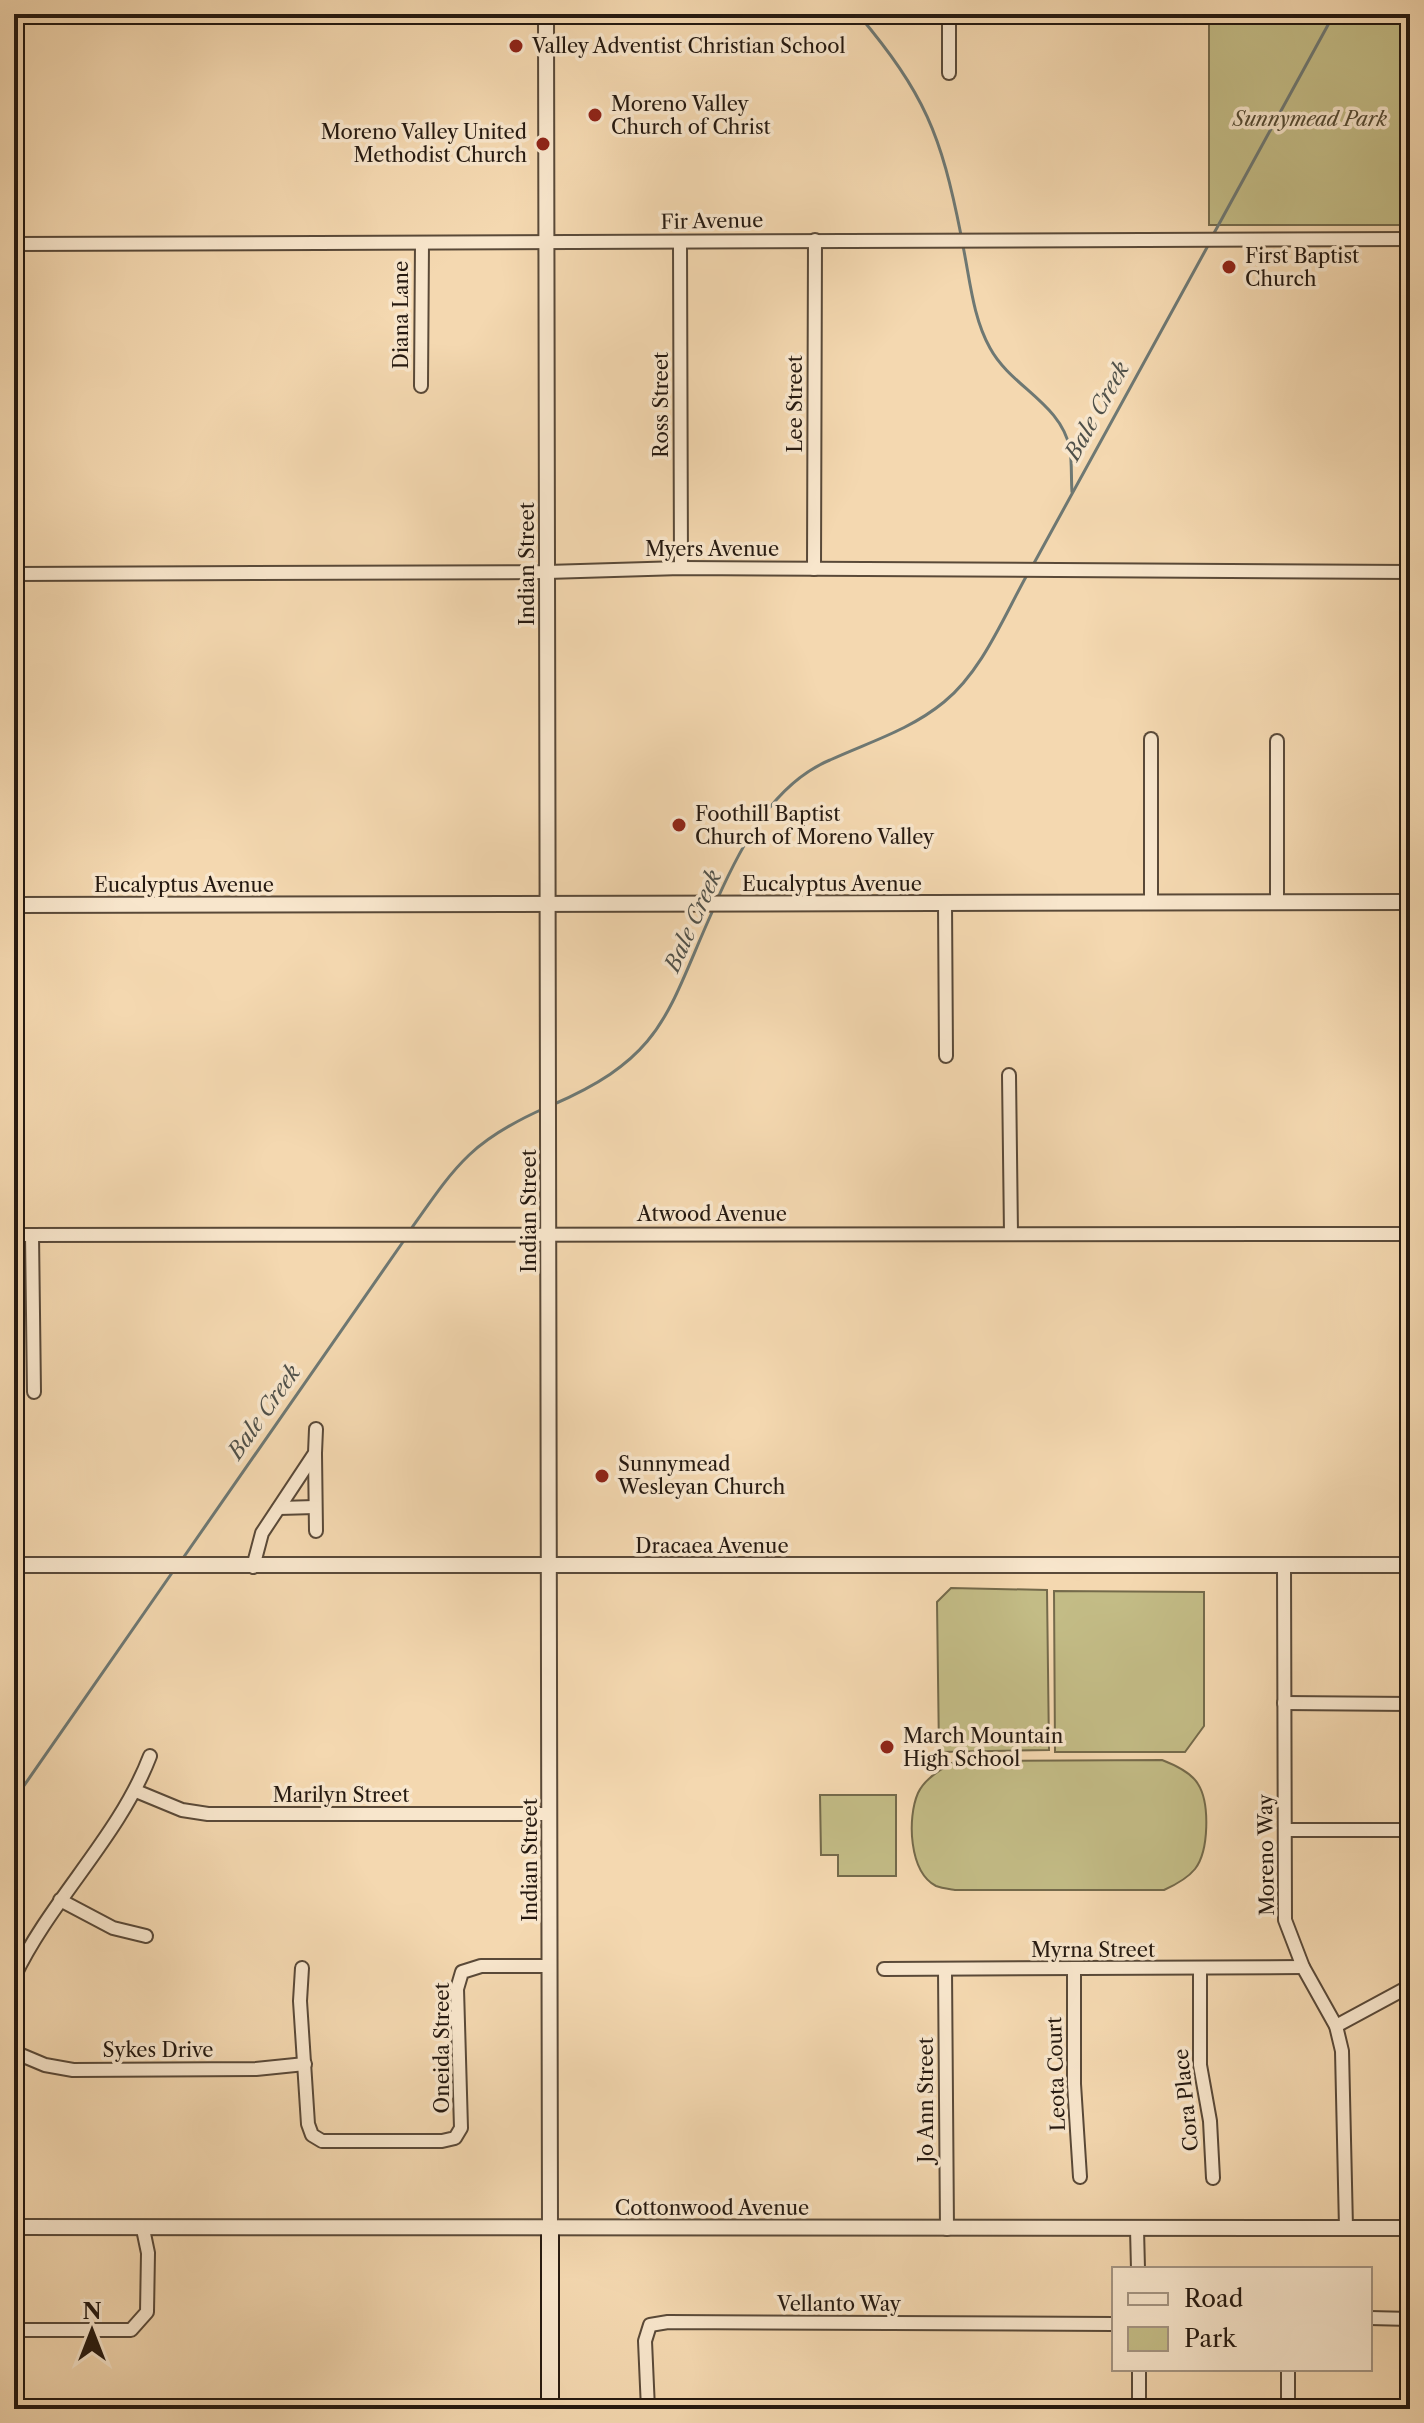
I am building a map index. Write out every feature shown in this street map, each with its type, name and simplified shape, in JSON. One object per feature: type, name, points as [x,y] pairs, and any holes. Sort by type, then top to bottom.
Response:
[{"type":"main road","name":"Indian Street","points":[[550,2227],[550,2409]]},
{"type":"street","name":"Indian Street","points":[[546,14],[550,2227]]},
{"type":"street","points":[[949,14],[949,73]]},
{"type":"street","name":"Fir Avenue","points":[[14,244],[1410,239]]},
{"type":"street","name":"Lee Street","points":[[814,569],[815,240]]},
{"type":"street","name":"Ross Street","points":[[680,242],[681,568]]},
{"type":"street","name":"Diana Lane","points":[[421,386],[422,243]]},
{"type":"street","name":"Myers Avenue","points":[[14,574],[547,572],[681,568],[1053,573],[1410,572]]},
{"type":"street","points":[[1151,739],[1151,903]]},
{"type":"street","points":[[1277,741],[1277,903]]},
{"type":"street","name":"Eucalyptus Avenue","points":[[14,905],[1410,902]]},
{"type":"street","points":[[945,903],[946,1056]]},
{"type":"street","points":[[1009,1075],[1011,1234]]},
{"type":"street","name":"Atwood Avenue","points":[[14,1235],[1410,1234]]},
{"type":"street","points":[[32,1235],[34,1392]]},
{"type":"street","points":[[14,1427],[15,1565]]},
{"type":"street","points":[[316,1429],[316,1531]]},
{"type":"street","points":[[253,1567],[262,1533],[315,1453]]},
{"type":"street","points":[[279,1508],[315,1507]]},
{"type":"street","name":"Dracaea Avenue","points":[[15,1565],[1410,1565]]},
{"type":"street","name":"Moreno Way","points":[[1284,1565],[1285,1920],[1303,1967],[1336,2026],[1344,2073],[1346,2228]]},
{"type":"street","points":[[1284,1703],[1410,1704]]},
{"type":"street","points":[[14,1977],[60,1900],[136,1791],[150,1756]]},
{"type":"street","name":"Marilyn Street","points":[[136,1791],[182,1810],[208,1814],[550,1814]]},
{"type":"street","points":[[1285,1830],[1410,1830]]},
{"type":"street","points":[[60,1900],[113,1928],[146,1936]]},
{"type":"street","name":"Oneida Street","points":[[302,1968],[300,2001],[308,2124],[312,2135],[322,2141],[442,2141],[455,2138],[463,2116],[458,1979],[471,1968],[550,1966]]},
{"type":"street","name":"Myrna Street","points":[[884,1969],[1200,1970],[1303,1967]]},
{"type":"street","name":"Jo Ann Street","points":[[945,1970],[947,2229]]},
{"type":"street","name":"Leota Court","points":[[1074,1970],[1074,2084],[1080,2177]]},
{"type":"street","name":"Cora Place","points":[[1200,1970],[1200,2065],[1210,2121],[1213,2178]]},
{"type":"street","points":[[1336,2026],[1410,1986]]},
{"type":"street","name":"Sykes Drive","points":[[14,2052],[45,2065],[73,2070],[256,2069],[305,2064]]},
{"type":"street","name":"Cottonwood Avenue","points":[[14,2227],[1410,2228]]},
{"type":"street","points":[[14,2330],[131,2330],[147,2312],[148,2253],[143,2229]]},
{"type":"street","points":[[1137,2229],[1138,2267]]},
{"type":"street","points":[[1372,2318],[1410,2319]]},
{"type":"street","name":"Vellanto Way","points":[[648,2409],[645,2341],[650,2325],[668,2322],[1112,2324]]},
{"type":"street","points":[[1139,2371],[1139,2409]]},
{"type":"street","points":[[1288,2371],[1288,2409]]},
{"type":"green space","name":"Sunnymead Park","points":[[1209,14],[1410,14],[1410,225],[1209,225]]},
{"type":"green space","points":[[951,1588],[1047,1590],[1049,1750],[939,1752],[937,1602]]},
{"type":"green space","points":[[1054,1591],[1204,1592],[1204,1726],[1185,1752],[1055,1752]]},
{"type":"green space","points":[[1162,1760],[1187,1772],[1195,1780],[1202,1792],[1206,1814],[1200,1861],[1185,1879],[1164,1890],[955,1890],[936,1886],[920,1869],[912,1830],[918,1793],[929,1778],[956,1761]]},
{"type":"green space","points":[[820,1795],[896,1795],[896,1876],[838,1876],[838,1855],[821,1855]]},
{"type":"waterway","points":[[858,14],[900,68],[927,117],[946,169],[961,235]]},
{"type":"waterway","name":"Bale Creek","points":[[1213,235],[1334,14]]},
{"type":"waterway","name":"Bale Creek","points":[[1033,565],[1210,242]]},
{"type":"waterway","points":[[963,246],[976,312],[990,348],[1010,374],[1057,419],[1065,433],[1070,449],[1072,492]]},
{"type":"waterway","name":"Bale Creek","points":[[717,900],[748,838],[792,784],[830,760],[889,735],[931,712],[957,689],[981,660],[1027,575]]},
{"type":"waterway","name":"Bale Creek","points":[[552,1105],[589,1087],[640,1049],[671,1004],[713,910]]},
{"type":"waterway","name":"Bale Creek","points":[[411,1229],[467,1157],[499,1132],[545,1108]]},
{"type":"waterway","name":"Bale Creek","points":[[181,1561],[405,1239]]},
{"type":"waterway","name":"Bale Creek","points":[[14,1800],[174,1570]]},
{"type":"place","name":"Valley Adventist Christian School","points":[[516,46]]},
{"type":"place","name":"Moreno Valley Church of Christ","points":[[595,115]]},
{"type":"place","name":"Moreno Valley United Methodist Church","points":[[543,144]]},
{"type":"place","name":"First Baptist Church","points":[[1229,267]]},
{"type":"place","name":"Foothill Baptist Church of Moreno Valley","points":[[679,825]]},
{"type":"place","name":"Sunnymead Wesleyan Church","points":[[602,1476]]},
{"type":"place","name":"March Mountain High School","points":[[887,1747]]}]
